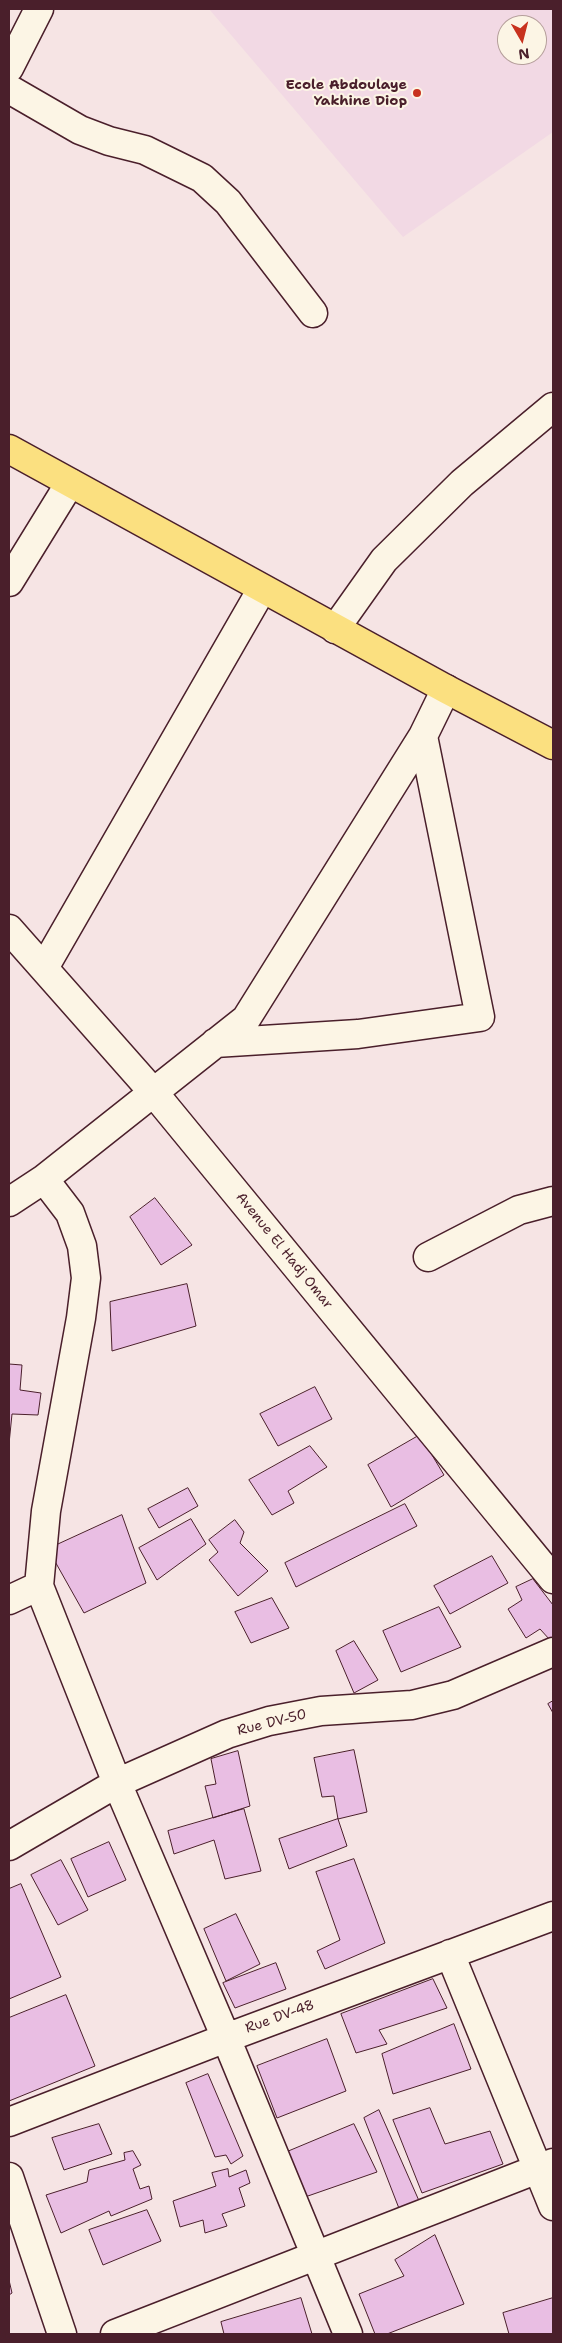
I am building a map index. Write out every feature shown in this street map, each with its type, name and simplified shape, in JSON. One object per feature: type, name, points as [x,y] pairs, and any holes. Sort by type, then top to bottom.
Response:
[{"type":"main road","points":[[9,448],[335,629],[553,745]]},
{"type":"street","points":[[9,68],[39,9]]},
{"type":"street","points":[[9,89],[80,130],[109,141],[145,150],[202,178],[228,202],[313,313]]},
{"type":"street","points":[[335,629],[384,560],[462,483],[553,407]]},
{"type":"street","points":[[9,582],[70,483]]},
{"type":"street","points":[[44,968],[262,589]]},
{"type":"street","points":[[9,1202],[44,1179],[154,1093],[215,1042],[246,1020],[423,736],[446,689]]},
{"type":"street","points":[[215,1042],[358,1034],[480,1017],[423,736]]},
{"type":"street","name":"Avenue El Hadj Omar","points":[[9,929],[154,1093],[553,1577]]},
{"type":"street","points":[[44,1179],[70,1213],[82,1246],[86,1278],[81,1318],[46,1511],[39,1586],[117,1782],[226,2038],[348,2334]]},
{"type":"street","points":[[428,1257],[519,1210],[553,1201]]},
{"type":"street","points":[[9,1600],[39,1586]]},
{"type":"street","name":"Rue DV-50","points":[[9,1846],[117,1782],[227,1734],[269,1720],[321,1711],[412,1705],[453,1695],[553,1652]]},
{"type":"street","name":"Rue DV-48","points":[[9,2122],[226,2038],[553,1916]]},
{"type":"street","points":[[450,1954],[546,2165],[553,2206]]},
{"type":"street","points":[[115,2334],[546,2165]]},
{"type":"street","points":[[9,2177],[62,2334]]},
{"type":"shaded area","name":"Ecole Abdoulaye Yakhine Diop","points":[[209,9],[553,9],[553,132],[403,237]]},
{"type":"building","points":[[155,1198],[192,1245],[161,1265],[130,1217]]},
{"type":"building","points":[[187,1284],[196,1326],[112,1351],[110,1302]]},
{"type":"building","points":[[9,1364],[22,1365],[20,1390],[41,1393],[38,1415],[12,1414],[9,1444]]},
{"type":"building","points":[[315,1387],[332,1419],[278,1446],[260,1414]]},
{"type":"building","points":[[420,1435],[444,1475],[391,1507],[368,1465]]},
{"type":"building","points":[[310,1446],[327,1467],[288,1491],[294,1503],[272,1515],[249,1480]]},
{"type":"building","points":[[188,1488],[198,1506],[159,1528],[148,1509]]},
{"type":"building","points":[[405,1504],[417,1526],[296,1587],[285,1563]]},
{"type":"building","points":[[122,1515],[146,1583],[84,1613],[48,1549]]},
{"type":"building","points":[[191,1519],[206,1544],[157,1580],[139,1548]]},
{"type":"building","points":[[235,1520],[244,1532],[240,1543],[268,1571],[238,1596],[209,1560],[218,1552],[209,1540]]},
{"type":"building","points":[[492,1556],[508,1583],[450,1614],[434,1586]]},
{"type":"building","points":[[533,1579],[553,1605],[553,1638],[550,1640],[540,1629],[526,1638],[508,1609],[522,1600],[516,1587]]},
{"type":"building","points":[[272,1598],[289,1628],[251,1643],[235,1612]]},
{"type":"building","points":[[439,1607],[461,1647],[401,1672],[383,1631]]},
{"type":"building","points":[[354,1641],[378,1680],[354,1693],[336,1651]]},
{"type":"building","points":[[553,1701],[553,1713],[548,1704]]},
{"type":"building","points":[[354,1750],[367,1812],[338,1819],[334,1796],[322,1797],[314,1758]]},
{"type":"building","points":[[238,1751],[250,1806],[213,1818],[205,1786],[216,1784],[211,1759]]},
{"type":"building","points":[[244,1809],[261,1871],[225,1879],[214,1840],[174,1854],[168,1831]]},
{"type":"building","points":[[338,1819],[347,1846],[289,1869],[279,1839]]},
{"type":"building","points":[[109,1842],[126,1880],[88,1897],[71,1859]]},
{"type":"building","points":[[354,1859],[385,1943],[325,1969],[317,1951],[340,1940],[316,1872]]},
{"type":"building","points":[[61,1860],[88,1910],[58,1925],[31,1875]]},
{"type":"building","points":[[21,1884],[61,1977],[9,1999],[9,1889]]},
{"type":"building","points":[[236,1914],[260,1964],[226,1981],[204,1929]]},
{"type":"building","points":[[276,1963],[286,1989],[235,2008],[223,1983]]},
{"type":"building","points":[[433,1979],[447,2008],[379,2030],[387,2044],[356,2053],[341,2014]]},
{"type":"building","points":[[66,1995],[95,2066],[9,2101],[9,2018]]},
{"type":"building","points":[[454,2024],[471,2069],[393,2094],[382,2054]]},
{"type":"building","points":[[327,2039],[346,2091],[277,2118],[257,2066]]},
{"type":"building","points":[[208,2074],[243,2156],[231,2164],[226,2155],[215,2157],[186,2083]]},
{"type":"building","points":[[430,2108],[445,2144],[490,2131],[503,2164],[422,2193],[393,2120]]},
{"type":"building","points":[[379,2110],[420,2203],[400,2211],[364,2118]]},
{"type":"building","points":[[99,2124],[112,2154],[64,2170],[52,2138]]},
{"type":"building","points":[[354,2124],[377,2172],[305,2197],[287,2152]]},
{"type":"building","points":[[133,2151],[141,2165],[133,2169],[140,2189],[149,2186],[152,2199],[111,2216],[109,2211],[61,2233],[46,2195],[87,2182],[89,2170],[125,2160],[124,2153]]},
{"type":"building","points":[[228,2169],[229,2177],[246,2170],[250,2183],[239,2188],[245,2206],[222,2214],[227,2226],[205,2233],[203,2220],[180,2227],[173,2201],[216,2186],[212,2173]]},
{"type":"building","points":[[147,2210],[161,2241],[103,2265],[89,2230]]},
{"type":"building","points":[[435,2235],[464,2304],[387,2334],[375,2334],[359,2294],[404,2276],[395,2260]]},
{"type":"building","points":[[9,2280],[12,2293],[9,2295]]},
{"type":"building","points":[[301,2298],[312,2334],[224,2334],[221,2322]]},
{"type":"building","points":[[553,2298],[553,2334],[509,2334],[503,2313]]},
{"type":"place","name":"Ecole Abdoulaye Yakhine Diop","points":[[417,93]]}]
